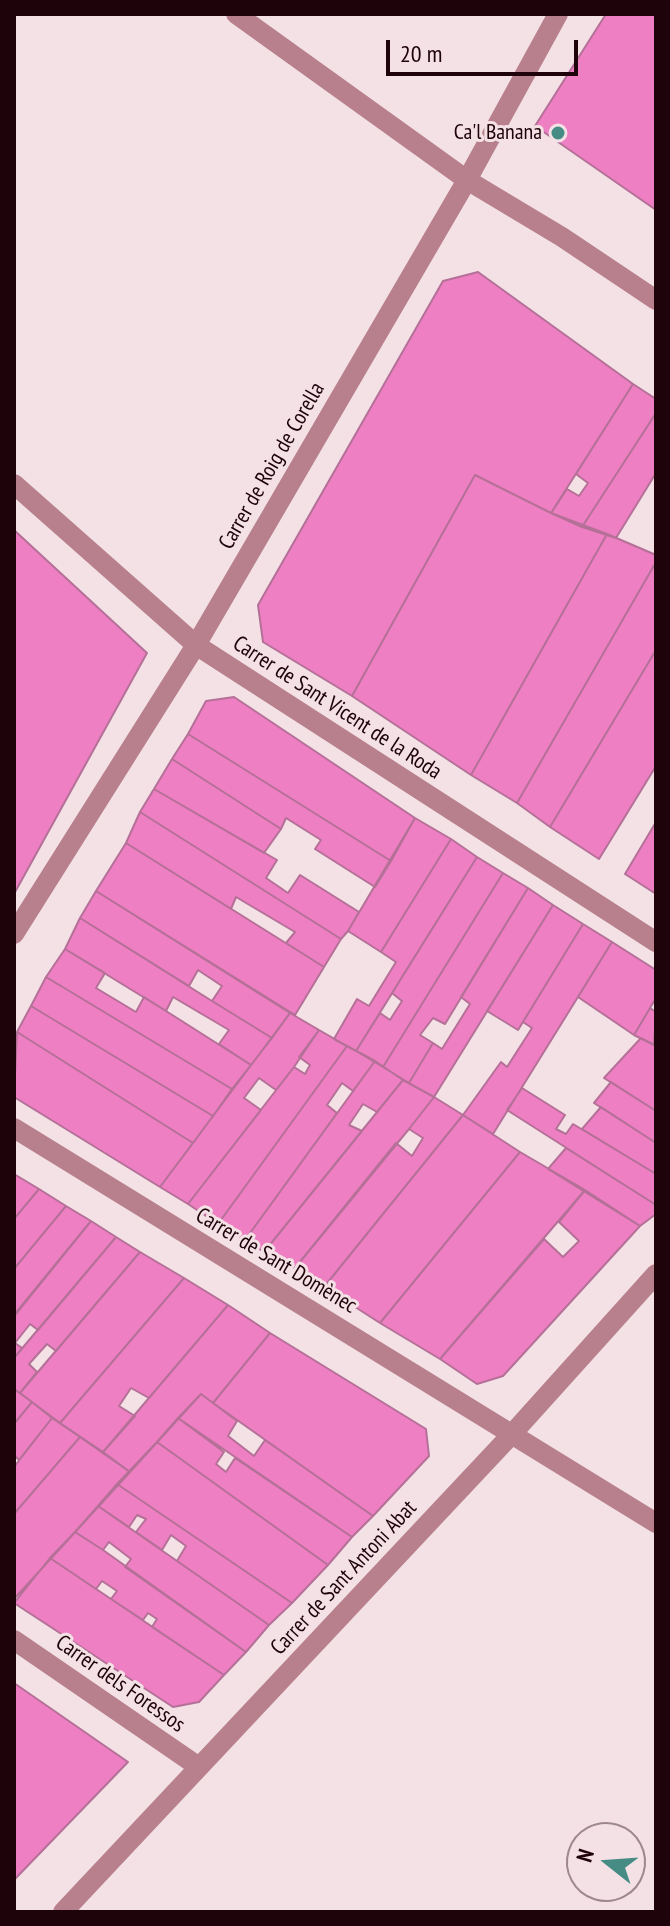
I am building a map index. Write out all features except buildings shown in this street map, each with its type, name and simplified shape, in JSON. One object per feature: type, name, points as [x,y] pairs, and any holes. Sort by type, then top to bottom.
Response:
[{"type":"street","points":[[236,14],[467,180],[562,237],[656,300]]},
{"type":"street","name":"Carrer de Roig de Corella","points":[[14,934],[196,645],[467,180],[558,14]]},
{"type":"street","name":"Carrer de Sant Vicent de la Roda","points":[[14,484],[196,645],[656,942]]},
{"type":"street","name":"Carrer de Sant Domènec","points":[[14,1128],[656,1523]]},
{"type":"street","name":"Carrer de Sant Antoni Abat","points":[[63,1912],[512,1434],[656,1274]]},
{"type":"street","name":"Carrer dels Foressos","points":[[14,1640],[199,1767]]},
{"type":"place","name":"Ca'l Banana","points":[[558,133]]}]
